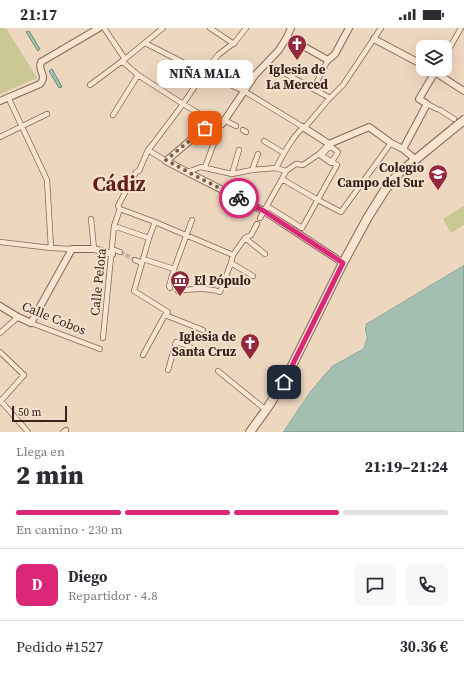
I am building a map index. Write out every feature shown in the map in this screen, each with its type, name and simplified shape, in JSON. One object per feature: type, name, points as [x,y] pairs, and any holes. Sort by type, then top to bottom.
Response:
[{"type":"street","points":[[0,101],[40,84],[44,77],[40,68],[41,62],[99,28]]},
{"type":"street","points":[[104,28],[123,60],[138,75],[212,123],[217,135],[205,168]]},
{"type":"street","points":[[90,85],[145,43],[161,28]]},
{"type":"street","points":[[210,28],[234,44]]},
{"type":"street","points":[[246,28],[234,44],[218,55],[148,150],[188,172],[302,228],[337,165],[320,154]]},
{"type":"street","points":[[223,122],[255,75],[279,50],[291,28]]},
{"type":"street","points":[[313,89],[328,60],[335,54],[349,28]]},
{"type":"street","points":[[276,168],[296,135],[324,106],[327,100],[343,85],[381,28]]},
{"type":"street","points":[[452,44],[462,28]]},
{"type":"street","points":[[287,37],[328,60]]},
{"type":"street","points":[[374,39],[416,62]]},
{"type":"street","points":[[145,43],[204,73],[244,91],[329,144]]},
{"type":"street","points":[[266,63],[330,98]]},
{"type":"street","points":[[113,115],[138,75]]},
{"type":"street","points":[[431,76],[418,100],[438,109],[454,119]]},
{"type":"street","points":[[443,76],[464,91]]},
{"type":"street","points":[[8,98],[47,180],[51,248]]},
{"type":"street","points":[[403,149],[427,104]]},
{"type":"street","points":[[0,136],[48,114]]},
{"type":"street","points":[[250,432],[284,382],[343,263],[384,190],[399,172],[464,120]]},
{"type":"street","points":[[166,160],[212,123],[223,122],[236,126]]},
{"type":"street","points":[[320,154],[329,144],[369,127],[403,149],[415,159]]},
{"type":"street","points":[[264,141],[284,153]]},
{"type":"street","points":[[282,179],[341,212],[392,143]]},
{"type":"street","points":[[260,218],[286,170],[296,164],[303,165],[330,146],[338,152],[332,162]]},
{"type":"street","name":"Calle Pelota","points":[[103,338],[114,227],[120,210],[118,206],[136,172],[139,172],[148,150]]},
{"type":"street","points":[[232,174],[239,150]]},
{"type":"street","points":[[252,170],[258,154]]},
{"type":"street","points":[[188,172],[199,167],[232,174],[252,170],[276,168],[286,170]]},
{"type":"street","points":[[265,209],[343,263]]},
{"type":"street","points":[[120,210],[155,222],[233,255]]},
{"type":"street","points":[[91,219],[94,249]]},
{"type":"street","points":[[170,288],[169,286],[174,269],[192,220]]},
{"type":"street","points":[[155,222],[134,291],[167,313],[204,330]]},
{"type":"street","points":[[178,291],[193,289],[216,290],[220,292],[233,255],[245,238],[251,235],[257,224]]},
{"type":"street","points":[[114,227],[149,238]]},
{"type":"street","points":[[245,238],[265,254]]},
{"type":"street","points":[[0,242],[51,248],[94,249],[112,252]]},
{"type":"street","points":[[31,323],[72,249]]},
{"type":"street","name":"Calle Pelota","points":[[112,252],[120,252]]},
{"type":"street","points":[[135,260],[174,269]]},
{"type":"street","points":[[231,263],[253,276]]},
{"type":"street","name":"Calle Cobos","points":[[0,306],[31,323],[100,349]]},
{"type":"street","points":[[143,355],[167,313]]},
{"type":"street","points":[[0,333],[18,316]]},
{"type":"street","points":[[168,370],[176,342],[195,350]]},
{"type":"street","points":[[0,352],[24,375],[0,401],[28,432]]},
{"type":"street","points":[[218,371],[266,410]]},
{"type":"shaded area","points":[[0,28],[6,28],[37,78],[0,94]]},
{"type":"shaded area","points":[[29,31],[40,49],[38,51],[26,32]]},
{"type":"shaded area","points":[[52,69],[62,87],[59,88],[49,71]]},
{"type":"shaded area","points":[[464,206],[464,225],[451,233],[443,219]]},
{"type":"shaded area","points":[[464,265],[464,432],[283,432],[310,392],[332,366],[363,349],[367,338],[365,330],[366,324]]},
{"type":"pier","points":[[464,263],[464,265],[366,324],[365,330],[367,338],[363,349],[332,366],[310,392],[283,432],[281,432],[309,390],[331,365],[361,348],[365,338],[363,330],[365,322]]},
{"type":"tunnel","points":[[120,252],[135,260]]},
{"type":"way so far","points":[[205,128],[166,160],[239,198]]},
{"type":"place","name":"Iglesia de La Merced","points":[[297,61]]},
{"type":"place","name":"NIÑA MALA","points":[[205,128]]},
{"type":"place","name":"Colegio Campo del Sur","points":[[438,191]]},
{"type":"place","name":"El Pópulo","points":[[180,297]]},
{"type":"place","name":"Iglesia de Santa Cruz","points":[[250,360]]},
{"type":"district","name":"Cádiz","points":[[119,183]]},
{"type":"route","points":[[239,198],[264,211],[330,256],[343,263],[284,382]]}]
